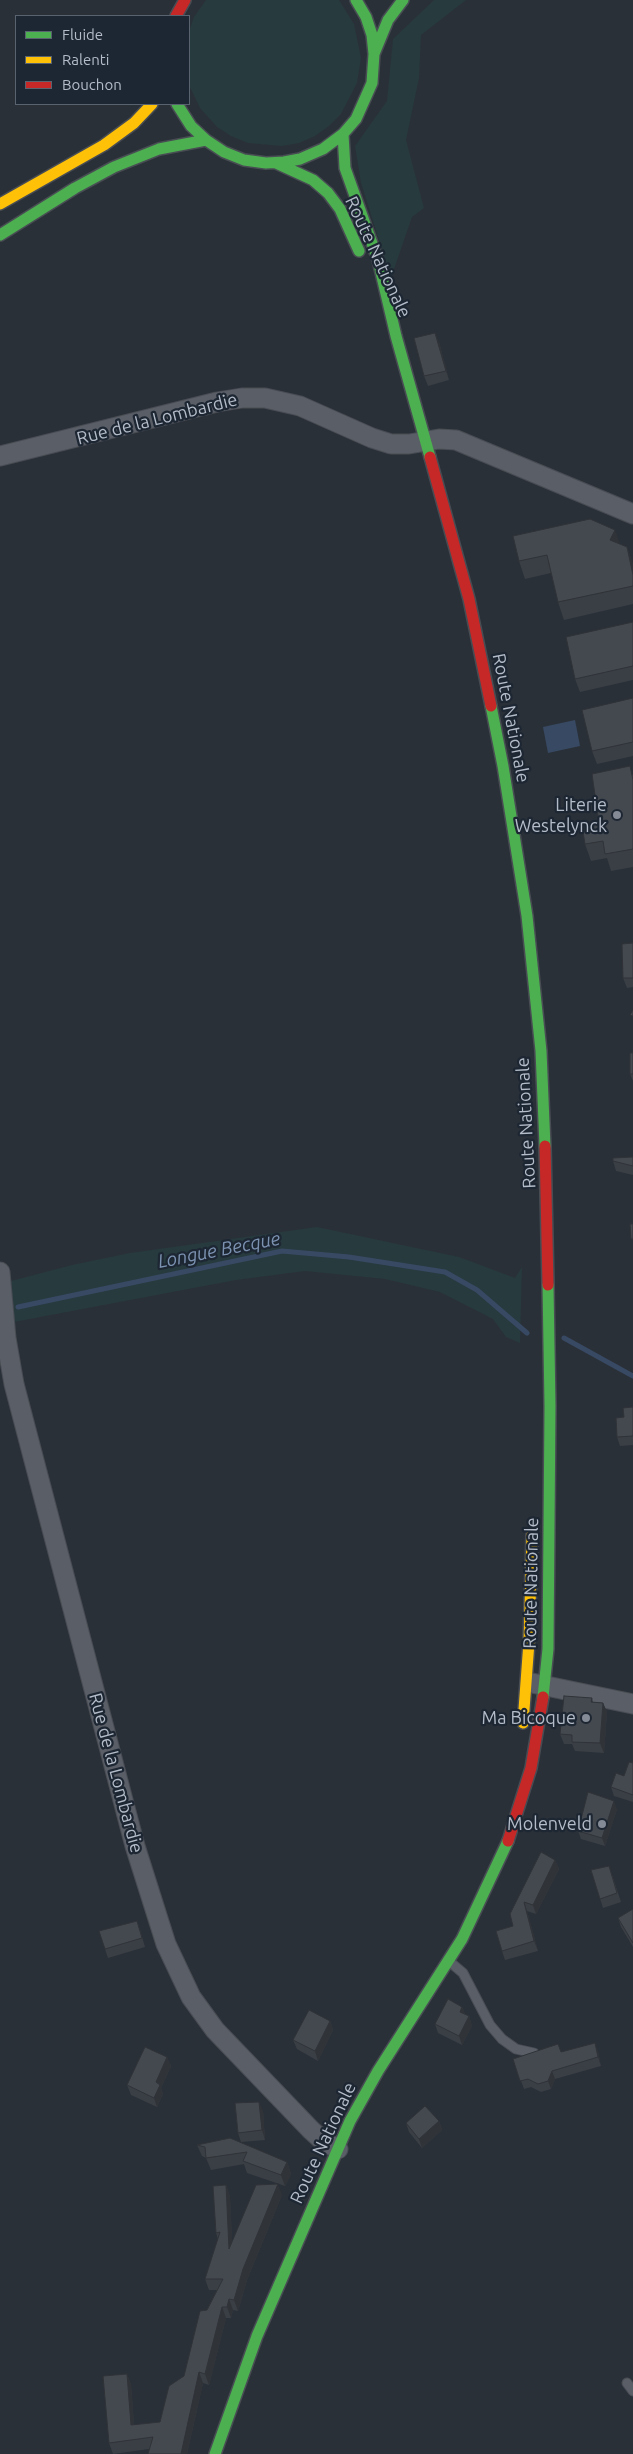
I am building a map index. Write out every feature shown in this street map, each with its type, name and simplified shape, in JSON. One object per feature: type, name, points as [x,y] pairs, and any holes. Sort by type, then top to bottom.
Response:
[{"type":"main road","points":[[177,15],[185,0]]},
{"type":"main road","points":[[178,105],[191,126],[206,140],[234,156],[255,162],[276,163],[300,159],[316,153],[343,134],[356,119],[365,102],[374,74],[374,54],[369,26],[356,0]]},
{"type":"main road","points":[[374,54],[388,20],[403,0]]},
{"type":"main road","points":[[0,204],[115,138],[138,120],[151,105]]},
{"type":"main road","name":"Route Nationale","points":[[343,134],[345,168],[378,260],[396,336],[458,555],[489,691],[513,818],[537,1004],[545,1135],[550,1406],[550,1600],[536,1683],[521,1736]]},
{"type":"main road","points":[[0,235],[75,188],[119,165],[172,145],[206,140]]},
{"type":"main road","name":"Route Nationale","points":[[276,163],[313,180],[328,193],[342,214],[396,336]]},
{"type":"main road","name":"Route Nationale","points":[[538,1397],[547,1295]]},
{"type":"main road","name":"Route Nationale","points":[[215,2454],[257,2336],[338,2149],[374,2078],[449,1961],[474,1916],[512,1831],[526,1788],[541,1718],[536,1683],[532,1521]]},
{"type":"main road","name":"Route Nationale","points":[[497,1864],[515,1781]]},
{"type":"street","name":"Rue de la Lombardie","points":[[0,456],[217,402],[242,398],[265,398],[288,402],[322,414],[372,438],[391,444],[409,444],[426,440],[456,440],[633,514]]},
{"type":"street","name":"Rue de la Lombardie","points":[[0,1272],[3,1338],[20,1406],[135,1846],[172,1957],[191,1997],[215,2030],[311,2130],[322,2140],[338,2149]]},
{"type":"street","points":[[536,1683],[633,1704]]},
{"type":"lane","points":[[449,1961],[463,1973],[496,2032],[509,2045],[534,2053]]},
{"type":"lane","points":[[627,2383],[633,2391]]},
{"type":"green space","points":[[206,0],[339,0],[354,24],[361,58],[357,83],[341,114],[315,136],[299,143],[282,146],[248,143],[231,136],[217,127],[200,108],[190,87],[190,28],[194,17]]},
{"type":"green space","points":[[434,0],[466,0],[421,35],[419,78],[406,140],[424,208],[412,217],[391,278],[361,183],[355,146],[387,101],[393,39]]},
{"type":"green space","points":[[317,1227],[459,1257],[515,1278],[522,1267],[520,1343],[506,1337],[493,1319],[440,1292],[385,1279],[305,1271],[236,1280],[14,1322],[7,1282],[72,1265],[130,1253]]},
{"type":"water","points":[[575,720],[580,746],[548,753],[543,727]]},
{"type":"building","points":[[435,333],[446,371],[424,376],[414,338]]},
{"type":"building","points":[[590,519],[615,530],[610,540],[627,547],[633,575],[633,586],[558,602],[547,555],[519,561],[513,536]]},
{"type":"building","points":[[633,622],[633,666],[575,679],[566,637]]},
{"type":"building","points":[[633,698],[633,742],[592,751],[582,710]]},
{"type":"building","name":"Literie Westelynck","points":[[630,766],[633,780],[633,849],[605,854],[603,841],[585,844],[582,826],[599,823],[592,774]]},
{"type":"building","points":[[633,943],[633,978],[623,978],[622,944]]},
{"type":"building","points":[[630,1053],[633,1053],[633,1074],[630,1074]]},
{"type":"building","points":[[633,1157],[633,1166],[613,1161],[613,1158]]},
{"type":"building","points":[[630,1224],[633,1224],[633,1239],[631,1239]]},
{"type":"building","points":[[633,1407],[633,1436],[617,1437],[616,1418],[624,1417],[623,1408]]},
{"type":"building","points":[[564,1696],[592,1698],[591,1702],[603,1703],[600,1743],[572,1742],[572,1735],[560,1734]]},
{"type":"building","points":[[629,1762],[633,1763],[633,1795],[611,1787],[616,1773],[624,1776]]},
{"type":"building","points":[[588,1792],[614,1801],[602,1838],[578,1831]]},
{"type":"building","points":[[541,1852],[555,1860],[533,1905],[524,1902],[534,1941],[502,1951],[496,1931],[513,1926],[510,1914]]},
{"type":"building","points":[[609,1866],[617,1893],[600,1899],[591,1870]]},
{"type":"building","points":[[633,1909],[633,1943],[618,1918]]},
{"type":"building","points":[[137,1921],[142,1938],[105,1949],[99,1931]]},
{"type":"building","points":[[448,1999],[462,2007],[460,2012],[469,2016],[459,2036],[435,2024]]},
{"type":"building","points":[[309,2010],[330,2021],[315,2051],[293,2040]]},
{"type":"building","points":[[595,2043],[598,2057],[552,2071],[548,2081],[538,2084],[528,2079],[520,2081],[513,2059],[558,2044],[561,2052]]},
{"type":"building","points":[[145,2047],[167,2057],[156,2082],[160,2085],[154,2098],[127,2085]]},
{"type":"building","points":[[259,2102],[262,2130],[238,2133],[235,2103]]},
{"type":"building","points":[[425,2106],[439,2121],[419,2139],[406,2123]]},
{"type":"building","points":[[230,2138],[287,2162],[281,2175],[243,2161],[247,2152],[206,2158],[205,2147],[197,2145]]},
{"type":"building","points":[[278,2184],[243,2269],[234,2300],[229,2299],[227,2307],[222,2307],[205,2374],[199,2372],[181,2454],[148,2454],[153,2437],[109,2443],[103,2376],[127,2374],[131,2425],[160,2422],[169,2386],[184,2376],[200,2311],[207,2310],[223,2279],[205,2279],[220,2232],[216,2233],[213,2186],[226,2185],[229,2249],[256,2185]]},
{"type":"waterway","name":"Longue Becque","points":[[18,1307],[282,1251],[349,1257],[445,1272],[477,1290],[527,1333]]},
{"type":"waterway","name":"Longue Becque","points":[[564,1338],[633,1376]]},
{"type":"traffic: fast","points":[[178,105],[191,126],[206,140],[224,152],[244,160],[266,163],[284,162],[300,159],[323,149],[343,134],[356,119],[372,83],[374,54],[372,35],[366,17],[356,0]]},
{"type":"traffic: fast","points":[[374,54],[388,20],[403,0]]},
{"type":"traffic: fast","points":[[343,134],[345,168],[378,260],[396,336],[430,457]]},
{"type":"traffic: fast","points":[[0,235],[75,188],[114,167],[159,149],[206,140]]},
{"type":"traffic: fast","points":[[276,163],[313,180],[328,193],[340,209],[359,251]]},
{"type":"traffic: fast","points":[[491,706],[503,766],[527,916],[541,1051],[545,1146]]},
{"type":"traffic: fast","points":[[543,1697],[548,1649],[550,1406],[548,1285]]},
{"type":"traffic: fast","points":[[215,2454],[257,2336],[350,2121],[378,2071],[462,1939],[508,1841]]},
{"type":"traffic: slow","points":[[0,204],[104,145],[134,123],[151,105]]},
{"type":"traffic: slow","points":[[523,1723],[529,1642],[532,1535]]},
{"type":"traffic: jam","points":[[177,15],[185,0]]},
{"type":"traffic: jam","points":[[430,457],[469,599],[491,706]]},
{"type":"traffic: jam","points":[[545,1146],[548,1285]]},
{"type":"traffic: jam","points":[[508,1841],[531,1768],[543,1697]]},
{"type":"place","name":"Literie Westelynck","points":[[617,815]]},
{"type":"place","name":"Ma Bicoque","points":[[586,1718]]},
{"type":"place","name":"Molenveld","points":[[602,1824]]}]
